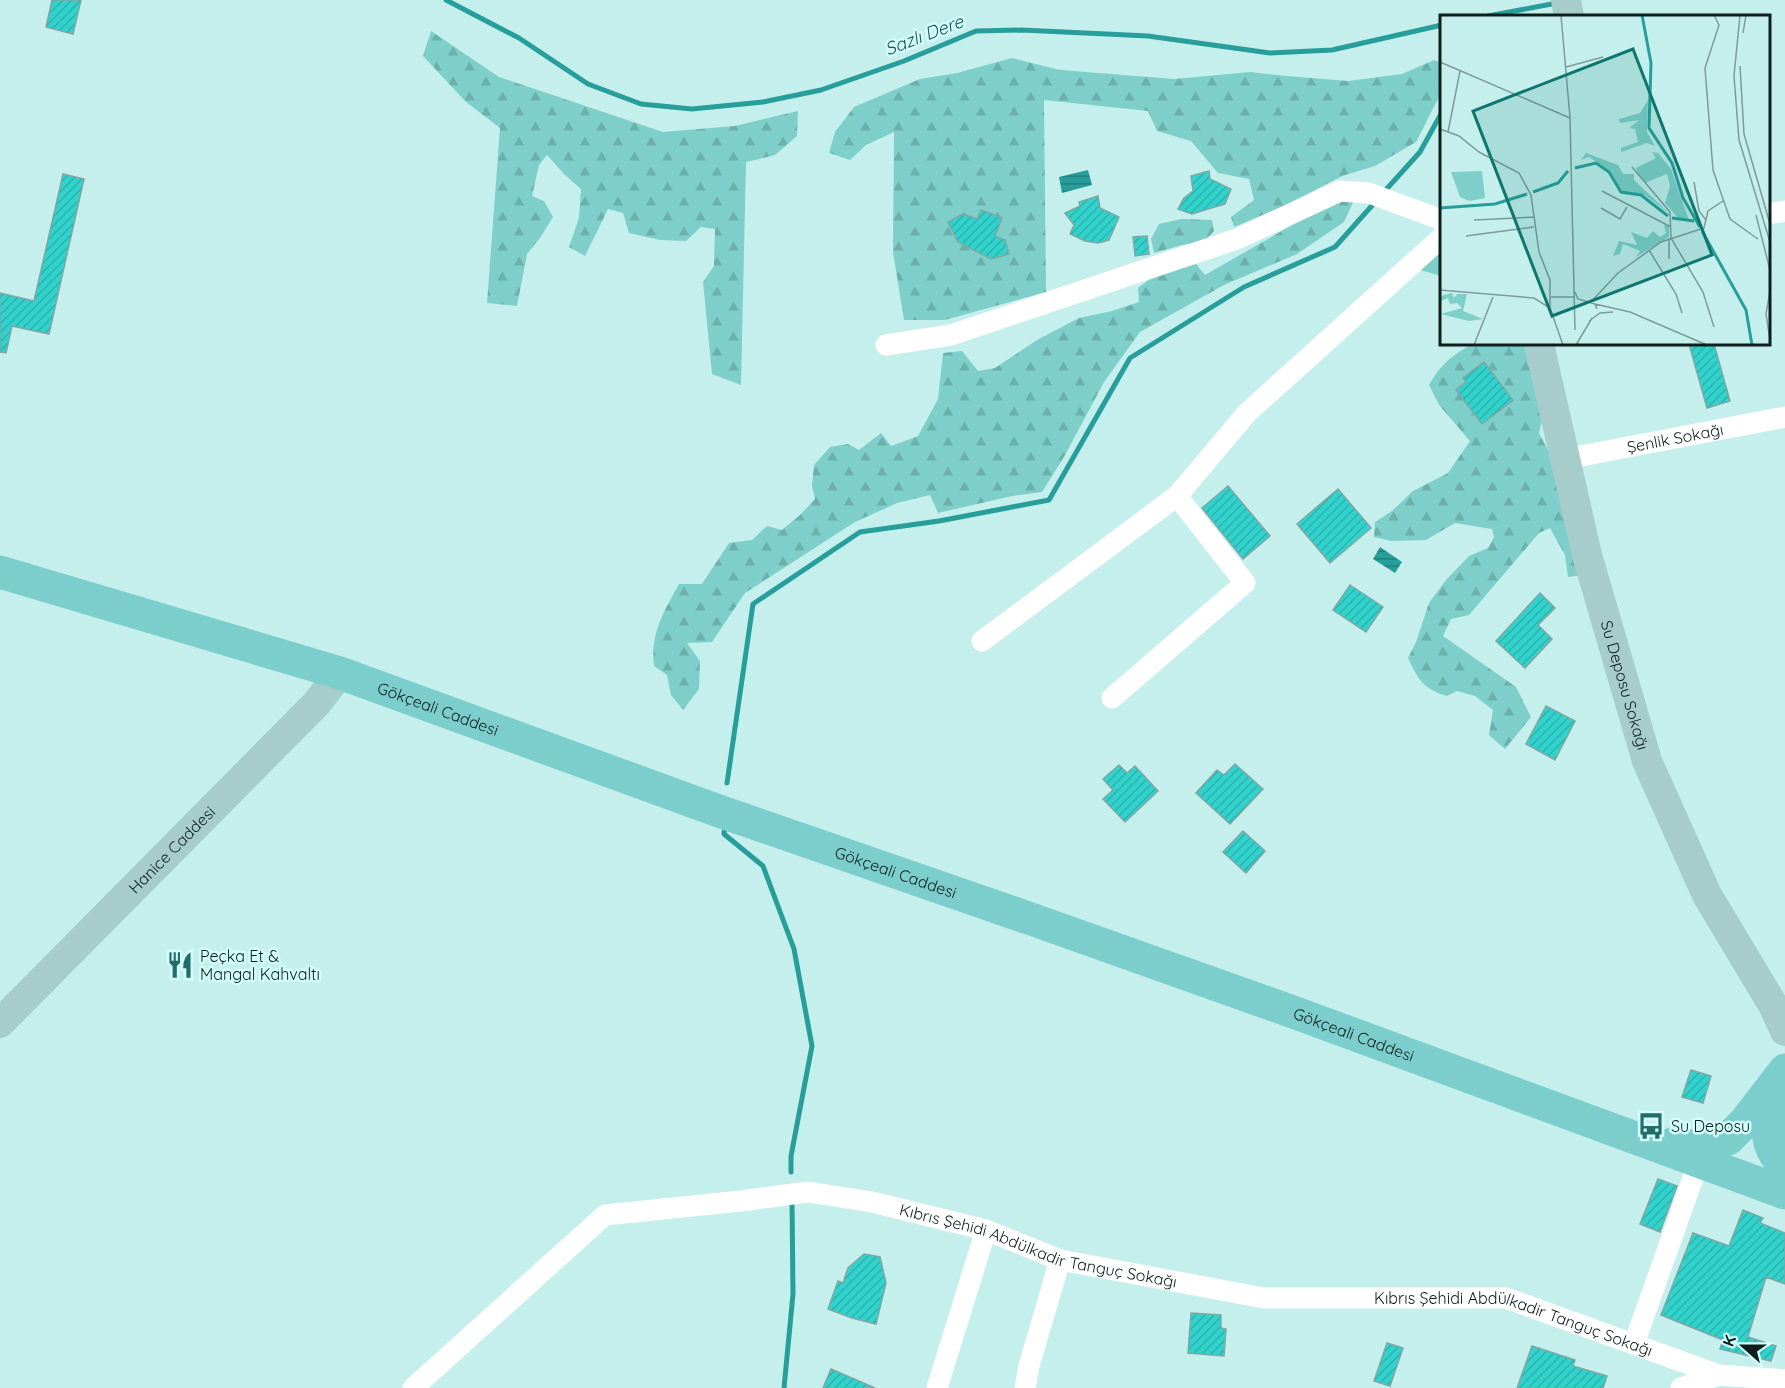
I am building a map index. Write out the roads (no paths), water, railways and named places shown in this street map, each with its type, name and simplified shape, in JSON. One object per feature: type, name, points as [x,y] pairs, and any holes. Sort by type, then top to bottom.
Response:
[{"type":"main road","name":"Gökçeali Caddesi","points":[[0,572],[340,673],[716,810],[1034,920],[1624,1132],[1785,1193]]},
{"type":"main road","points":[[1624,1132],[1679,1146],[1705,1147],[1728,1139],[1745,1122],[1785,1070]]},
{"type":"main road","points":[[1785,1082],[1769,1124],[1768,1140],[1775,1157],[1785,1167]]},
{"type":"street","points":[[1566,0],[1569,15]]},
{"type":"street","points":[[886,345],[951,335],[1231,241],[1340,191],[1369,193],[1440,219]]},
{"type":"street","points":[[1770,214],[1785,212]]},
{"type":"street","points":[[982,641],[1177,496],[1247,413],[1440,239]]},
{"type":"street","name":"Su Deposu Sokağı","points":[[1539,345],[1587,555],[1647,761],[1707,895],[1781,1015]]},
{"type":"street","name":"Şenlik Sokağı","points":[[1565,459],[1785,417]]},
{"type":"street","points":[[1112,698],[1245,583],[1177,496]]},
{"type":"street","name":"Hanice Caddesi","points":[[0,1023],[317,703],[340,673]]},
{"type":"street","points":[[1634,1344],[1699,1161]]},
{"type":"street","name":"Kıbrıs Şehidi Abdülkadir Tanguç Sokağı","points":[[413,1388],[605,1215],[808,1192],[872,1202],[986,1230],[1060,1260],[1264,1298],[1506,1298],[1719,1375]]},
{"type":"street","points":[[936,1388],[986,1230]]},
{"type":"street","points":[[1024,1388],[1060,1260]]},
{"type":"street","points":[[1681,1388],[1719,1375],[1785,1380]]},
{"type":"waterway","name":"Sazlı Dere","points":[[446,0],[519,38],[588,84],[641,104],[692,109],[763,102],[821,90],[904,61],[976,31],[1022,30],[1148,36],[1270,53],[1332,50],[1440,25]]},
{"type":"waterway","name":"Sazlı Dere","points":[[1493,15],[1557,3]]},
{"type":"waterway","points":[[1383,193],[1420,152],[1440,116]]},
{"type":"waterway","points":[[727,783],[753,604],[860,532],[939,521],[1049,500],[1130,358],[1244,287],[1335,247],[1377,200]]},
{"type":"waterway","points":[[725,826],[724,834],[763,866],[794,949],[812,1046],[791,1156],[791,1172]]},
{"type":"waterway","points":[[784,1388],[793,1294],[792,1201]]},
{"type":"place","name":"Peçka Et & Mangal Kahvaltı","points":[[180,965]]},
{"type":"place","name":"Su Deposu","points":[[1651,1126]]}]
